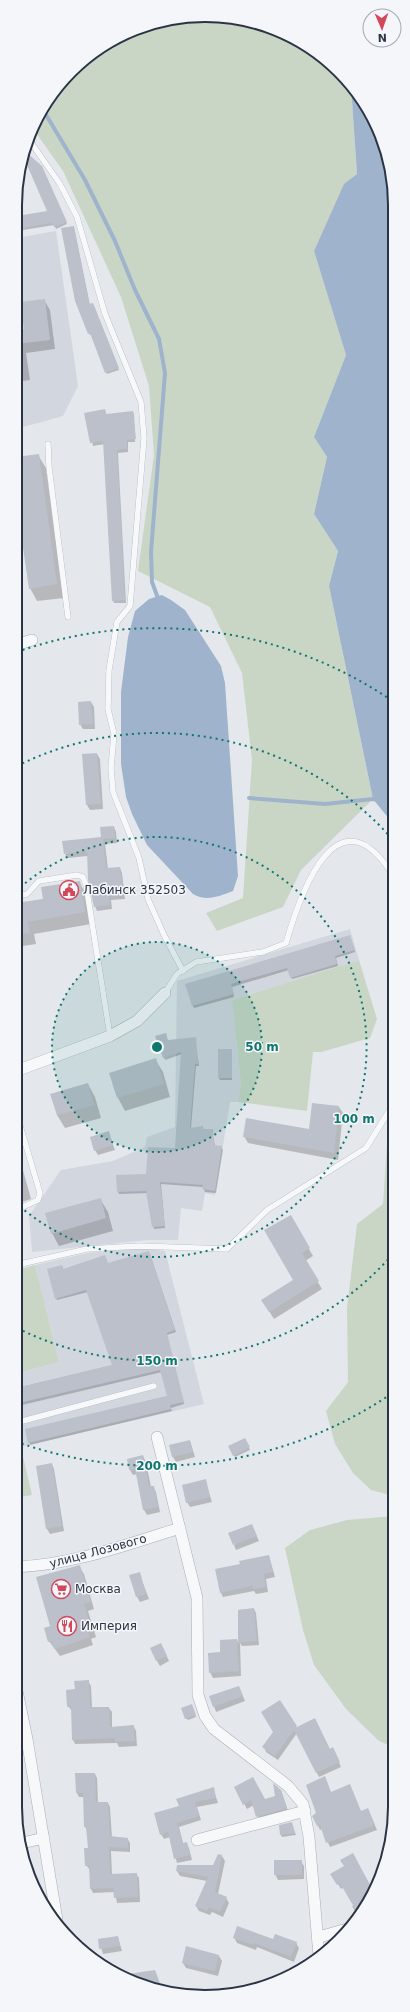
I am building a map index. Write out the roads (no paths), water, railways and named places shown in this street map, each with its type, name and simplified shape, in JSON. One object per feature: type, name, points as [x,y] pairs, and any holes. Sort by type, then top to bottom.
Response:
[{"type":"street","points":[[22,643],[32,640]]},
{"type":"street","points":[[22,1070],[110,1036],[137,1021],[165,993]]},
{"type":"street","points":[[157,1437],[197,1598],[198,1695],[205,1716],[214,1729],[288,1786],[303,1804],[319,1937],[319,1950]]},
{"type":"street","name":"улица Лозового","points":[[22,1567],[43,1566],[101,1553],[180,1528]]},
{"type":"street","points":[[22,1715],[56,1913]]},
{"type":"street","points":[[197,1840],[304,1811]]},
{"type":"street","points":[[26,1842],[44,1838]]},
{"type":"street","points":[[319,1937],[341,1930]]},
{"type":"lane","points":[[33,145],[60,184],[77,217],[105,314],[141,402],[144,438],[130,606],[117,622],[109,670],[108,708],[114,734],[112,768],[113,792],[139,858],[148,899],[164,935],[183,971]]},
{"type":"lane","points":[[48,444],[49,467],[68,617]]},
{"type":"lane","points":[[165,993],[177,974],[196,962],[263,952],[286,943],[306,886],[323,857],[339,844],[352,840],[367,845],[384,861],[388,867]]},
{"type":"lane","points":[[22,895],[27,894],[39,881],[77,876],[83,877],[86,885],[110,1036]]},
{"type":"lane","points":[[22,1264],[87,1249],[139,1246],[227,1249],[266,1210],[366,1148],[388,1113]]},
{"type":"lane","points":[[22,1132],[40,1193],[38,1200],[22,1207]]},
{"type":"lane","points":[[22,1421],[154,1386]]},
{"type":"water","points":[[352,96],[357,103],[374,135],[382,158],[388,193],[388,818],[373,799],[329,586],[338,551],[314,514],[327,457],[314,437],[346,355],[314,251],[344,184],[357,174]]},
{"type":"water","points":[[162,595],[185,610],[221,666],[225,683],[238,876],[233,891],[208,898],[203,898],[193,894],[147,845],[132,814],[126,797],[121,764],[121,692],[128,637],[135,611],[149,599]]},
{"type":"waterway","points":[[46,115],[85,180],[115,241],[135,290],[159,339],[165,373],[151,552],[152,582],[159,601]]},
{"type":"waterway","points":[[249,798],[325,804],[373,799],[378,800]]},
{"type":"place","name":"Лабинск 352503","points":[[69,890]]},
{"type":"place","name":"Москва","points":[[61,1589]]},
{"type":"place","name":"Империя","points":[[67,1626]]}]
